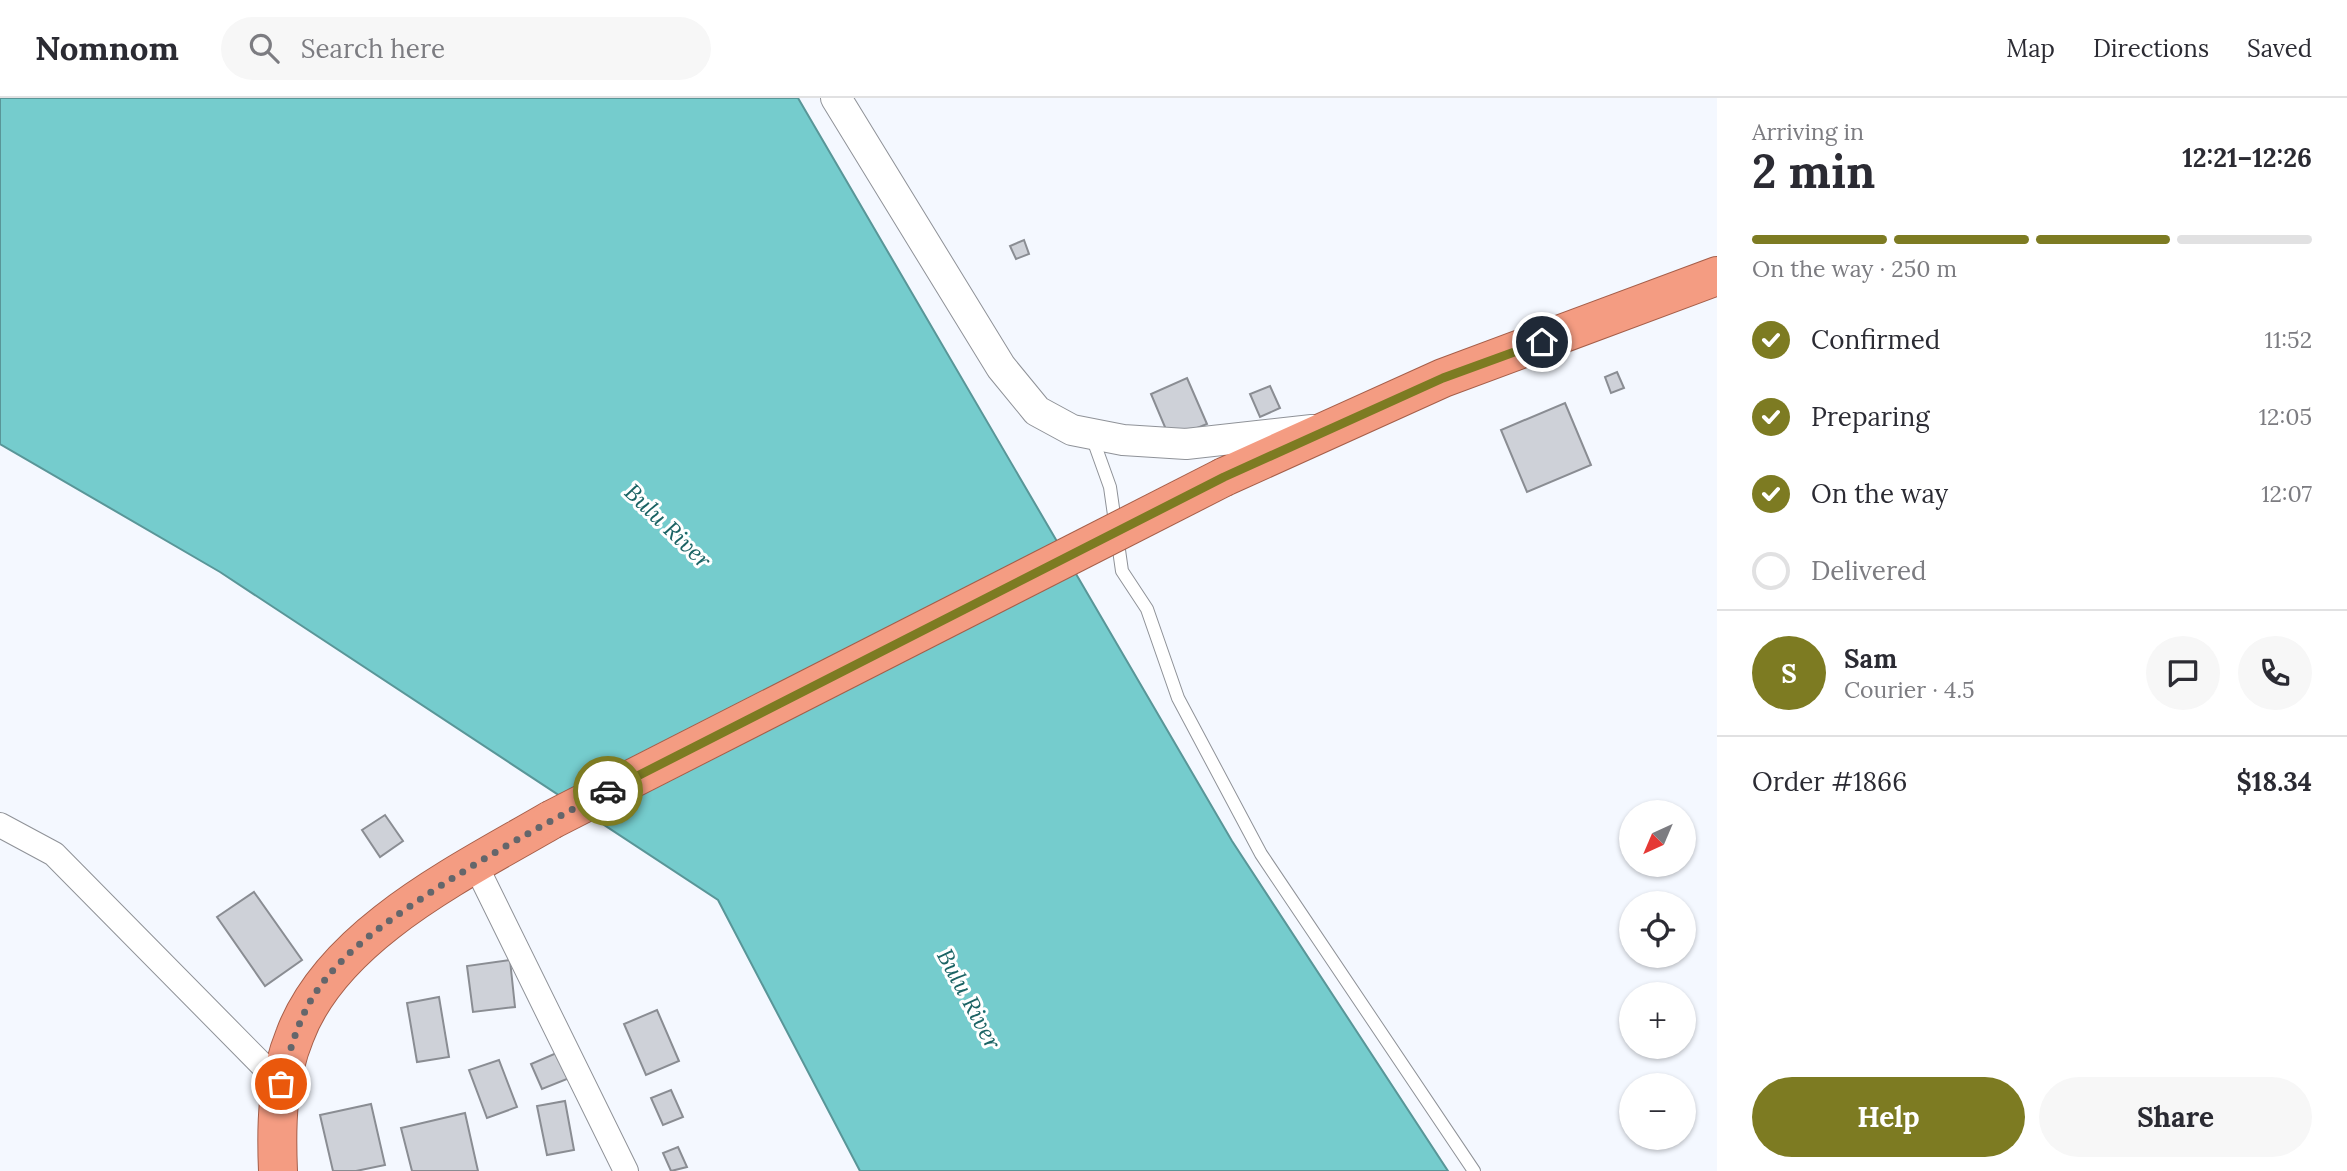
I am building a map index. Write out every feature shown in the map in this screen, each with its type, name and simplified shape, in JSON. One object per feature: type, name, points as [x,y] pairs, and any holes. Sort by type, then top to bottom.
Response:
[{"type":"highway","points":[[278,1171],[276,1126],[281,1084],[295,1034],[320,986],[349,953],[390,920],[475,864],[551,820],[1224,477],[1443,378],[1717,276]]},
{"type":"street","points":[[836,98],[1001,368],[1037,411],[1072,430],[1123,440],[1186,444],[1336,427]]},
{"type":"street","points":[[0,825],[54,854],[281,1084]]},
{"type":"street","points":[[475,864],[626,1171]]},
{"type":"lane","points":[[1091,434],[1110,487],[1122,571],[1147,610],[1178,698],[1261,854],[1474,1171]]},
{"type":"water","name":"Bulu River","points":[[0,98],[798,98],[1232,841],[1448,1171],[860,1171],[718,900],[220,572],[0,444]]},
{"type":"building","points":[[1024,240],[1029,254],[1016,259],[1010,246]]},
{"type":"building","points":[[1617,372],[1624,388],[1611,393],[1605,377]]},
{"type":"building","points":[[1187,378],[1207,424],[1170,439],[1151,394]]},
{"type":"building","points":[[1270,386],[1280,408],[1260,417],[1250,394]]},
{"type":"building","points":[[1565,403],[1591,465],[1527,492],[1501,430]]},
{"type":"building","points":[[385,815],[403,841],[380,857],[362,830]]},
{"type":"building","points":[[254,892],[302,960],[265,986],[217,917]]},
{"type":"building","points":[[510,960],[515,1007],[473,1012],[467,966]]},
{"type":"building","points":[[439,997],[449,1057],[417,1062],[407,1003]]},
{"type":"building","points":[[657,1010],[679,1061],[646,1075],[624,1024]]},
{"type":"building","points":[[561,1051],[572,1077],[542,1089],[531,1064]]},
{"type":"building","points":[[499,1060],[517,1107],[487,1118],[469,1070]]},
{"type":"building","points":[[671,1090],[683,1117],[663,1125],[651,1098]]},
{"type":"building","points":[[565,1101],[574,1150],[547,1155],[537,1106]]},
{"type":"building","points":[[371,1104],[385,1165],[356,1171],[333,1171],[320,1115]]},
{"type":"building","points":[[465,1113],[478,1171],[412,1171],[401,1128]]},
{"type":"building","points":[[678,1147],[687,1167],[671,1171],[663,1153]]},
{"type":"way so far","points":[[281,1084],[295,1034],[320,986],[349,953],[390,920],[475,864],[608,791]]},
{"type":"route","points":[[608,791],[1224,477],[1443,378],[1542,342]]}]
